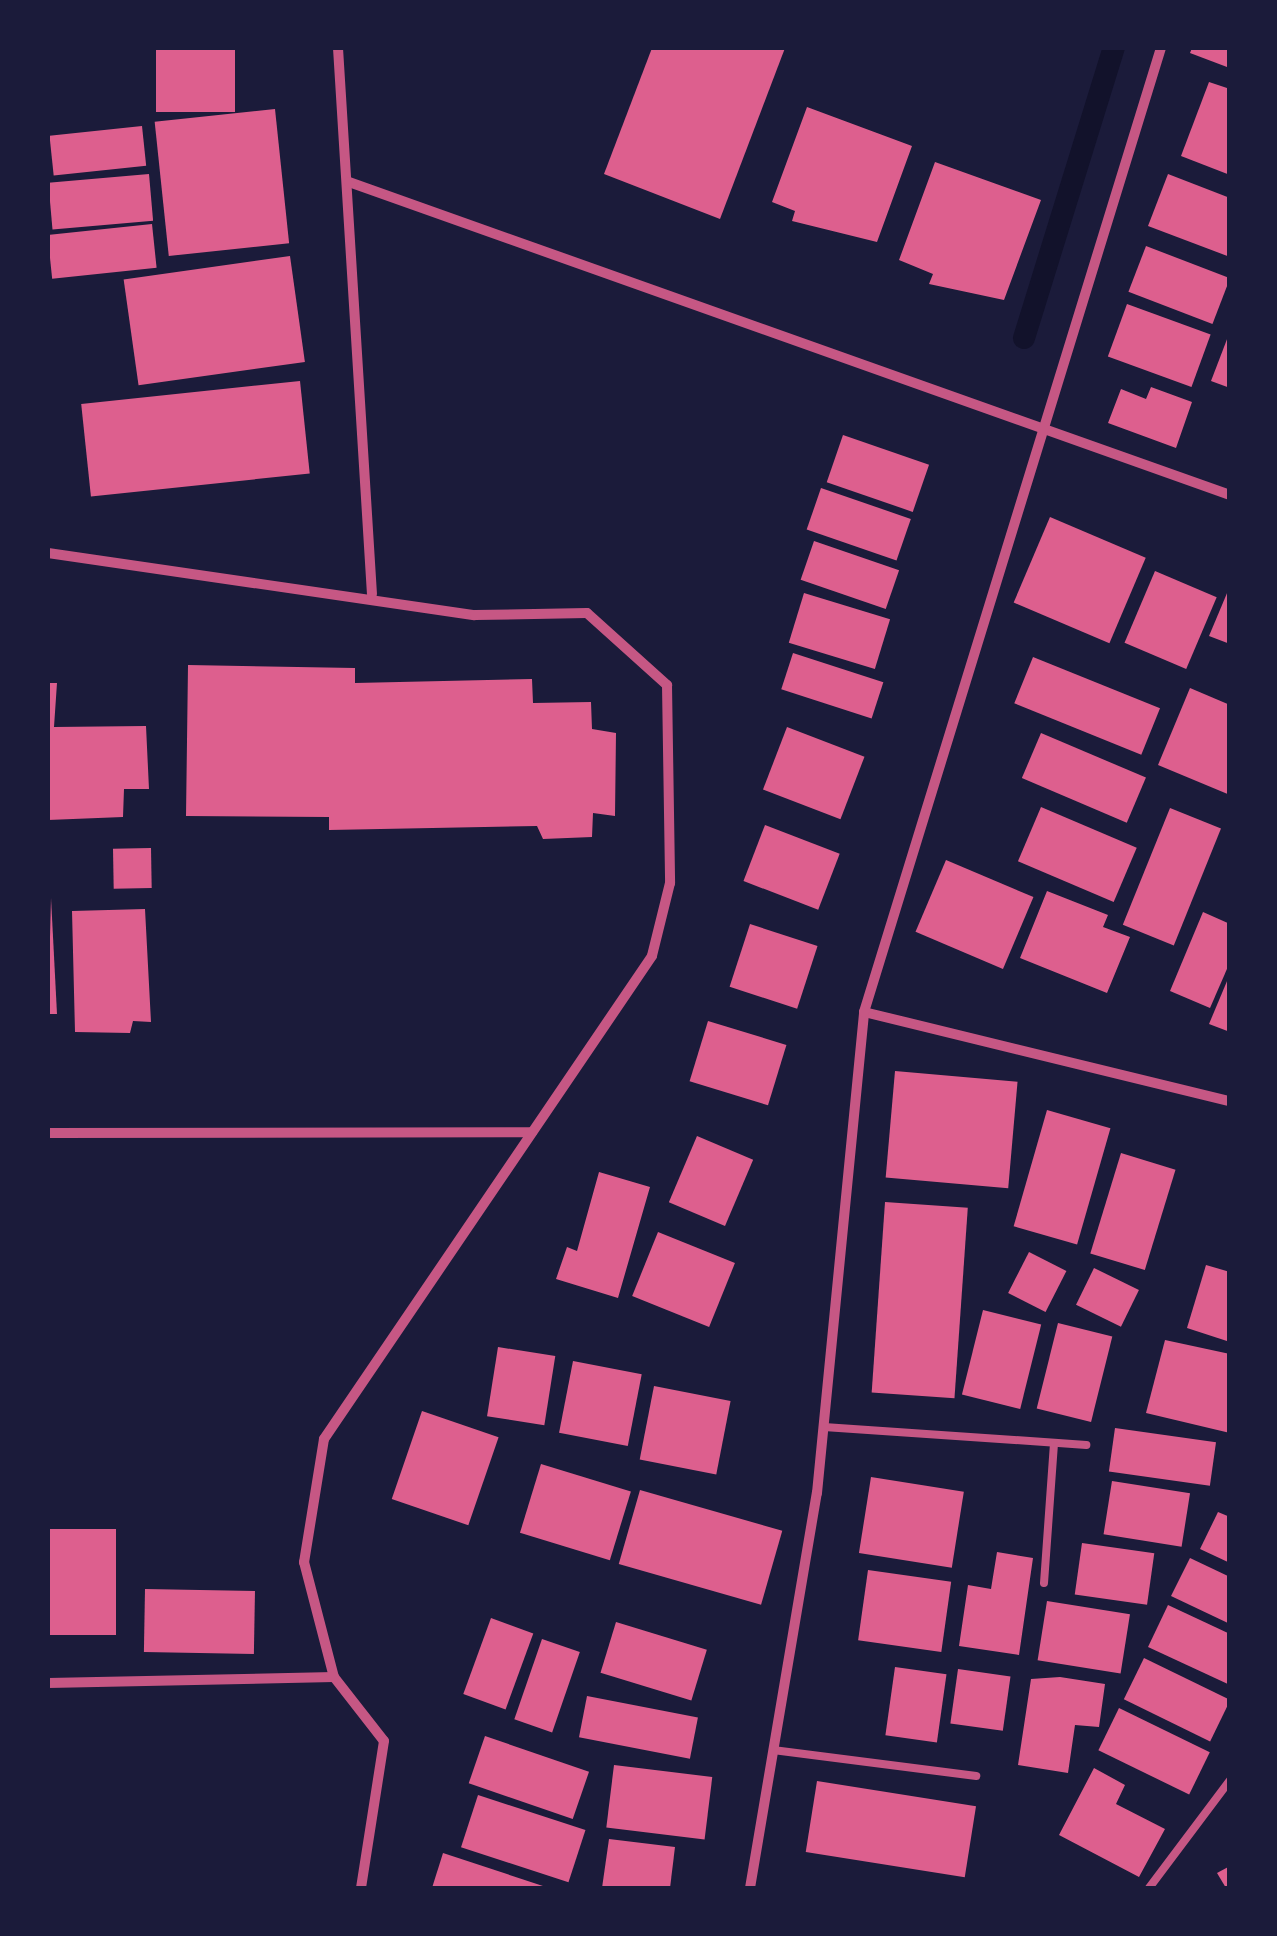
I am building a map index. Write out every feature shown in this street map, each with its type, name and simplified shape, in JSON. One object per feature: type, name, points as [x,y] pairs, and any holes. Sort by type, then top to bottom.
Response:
[{"type":"street","points":[[338,48],[372,594]]},
{"type":"street","points":[[750,1888],[824,1427],[864,1012],[1161,48]]},
{"type":"street","points":[[349,182],[1230,495]]},
{"type":"street","points":[[48,553],[372,594],[475,615],[587,614],[667,685],[670,884],[652,956],[324,1438],[304,1562],[334,1677],[384,1741],[361,1888]]},
{"type":"street","points":[[864,1012],[1230,1101]]},
{"type":"street","points":[[48,1134],[532,1132]]},
{"type":"street","points":[[48,1684],[334,1677]]},
{"type":"lane","points":[[824,1427],[1086,1445]]},
{"type":"lane","points":[[1044,1583],[1054,1444]]},
{"type":"lane","points":[[774,1750],[976,1776]]},
{"type":"lane","points":[[1148,1888],[1230,1780]]},
{"type":"building","points":[[156,48],[235,48],[235,112],[156,112]]},
{"type":"building","points":[[652,48],[785,48],[720,219],[604,174]]},
{"type":"building","points":[[1192,48],[1230,48],[1227,67],[1190,53]]},
{"type":"building","points":[[1209,82],[1230,89],[1230,175],[1181,156]]},
{"type":"building","points":[[807,107],[912,146],[877,242],[792,221],[795,211],[772,202]]},
{"type":"building","points":[[275,109],[289,243],[169,256],[155,122]]},
{"type":"building","points":[[142,126],[146,166],[54,176],[50,136]]},
{"type":"building","points":[[935,162],[1041,200],[1004,300],[929,284],[933,274],[899,260]]},
{"type":"building","points":[[149,174],[153,221],[52,230],[48,183]]},
{"type":"building","points":[[1168,174],[1230,198],[1230,257],[1148,226]]},
{"type":"building","points":[[152,224],[157,268],[52,279],[48,235]]},
{"type":"building","points":[[1146,246],[1230,278],[1212,324],[1128,292]]},
{"type":"building","points":[[290,256],[305,362],[139,385],[124,279]]},
{"type":"building","points":[[1127,304],[1211,334],[1191,387],[1108,357]]},
{"type":"building","points":[[1230,334],[1230,388],[1211,381]]},
{"type":"building","points":[[300,381],[310,473],[91,496],[81,404]]},
{"type":"building","points":[[1151,387],[1192,402],[1176,448],[1108,423],[1121,389],[1146,399]]},
{"type":"building","points":[[843,435],[929,465],[913,512],[827,482]]},
{"type":"building","points":[[821,488],[911,519],[896,561],[807,530]]},
{"type":"building","points":[[1050,517],[1146,558],[1109,643],[1014,603]]},
{"type":"building","points":[[814,541],[899,570],[886,609],[801,580]]},
{"type":"building","points":[[1155,571],[1217,597],[1186,669],[1125,643]]},
{"type":"building","points":[[1230,586],[1230,644],[1209,636]]},
{"type":"building","points":[[804,593],[890,619],[875,669],[789,643]]},
{"type":"building","points":[[793,653],[883,682],[872,718],[781,689]]},
{"type":"building","points":[[1033,657],[1160,708],[1141,755],[1014,703]]},
{"type":"building","points":[[188,665],[355,668],[355,683],[532,679],[533,703],[591,702],[592,729],[616,733],[615,816],[593,813],[592,837],[543,839],[537,826],[329,830],[329,817],[186,816]]},
{"type":"building","points":[[48,683],[57,683],[54,727],[146,726],[149,789],[124,789],[123,817],[48,820]]},
{"type":"building","points":[[1190,688],[1230,705],[1230,795],[1158,765]]},
{"type":"building","points":[[787,727],[864,757],[840,819],[763,790]]},
{"type":"building","points":[[1041,733],[1146,778],[1127,823],[1022,778]]},
{"type":"building","points":[[1041,807],[1137,848],[1114,902],[1018,861]]},
{"type":"building","points":[[1170,808],[1221,829],[1174,945],[1123,925]]},
{"type":"building","points":[[765,825],[840,854],[818,910],[743,881]]},
{"type":"building","points":[[151,848],[152,888],[114,889],[113,849]]},
{"type":"building","points":[[946,860],[1033,897],[1003,969],[916,932]]},
{"type":"building","points":[[1047,891],[1108,915],[1103,927],[1130,937],[1107,993],[1020,958]]},
{"type":"building","points":[[51,898],[57,1014],[48,1014]]},
{"type":"building","points":[[145,909],[151,1022],[133,1021],[130,1033],[75,1032],[72,911]]},
{"type":"building","points":[[1203,912],[1230,924],[1230,962],[1210,1008],[1170,991]]},
{"type":"building","points":[[750,924],[818,946],[797,1009],[730,987]]},
{"type":"building","points":[[1230,974],[1230,1032],[1209,1024]]},
{"type":"building","points":[[708,1021],[786,1045],[768,1105],[690,1081]]},
{"type":"building","points":[[895,1071],[1018,1082],[1008,1188],[886,1178]]},
{"type":"building","points":[[1047,1110],[1110,1128],[1077,1245],[1014,1226]]},
{"type":"building","points":[[697,1136],[753,1160],[725,1226],[669,1202]]},
{"type":"building","points":[[1121,1153],[1176,1170],[1145,1270],[1090,1253]]},
{"type":"building","points":[[599,1172],[650,1187],[618,1298],[556,1279],[567,1247],[577,1251]]},
{"type":"building","points":[[885,1202],[968,1208],[954,1398],[872,1393]]},
{"type":"building","points":[[658,1232],[735,1263],[709,1327],[632,1296]]},
{"type":"building","points":[[1029,1252],[1066,1271],[1046,1312],[1008,1293]]},
{"type":"building","points":[[1206,1265],[1230,1272],[1230,1342],[1187,1328]]},
{"type":"building","points":[[1094,1268],[1139,1290],[1121,1327],[1076,1305]]},
{"type":"building","points":[[983,1310],[1041,1325],[1020,1409],[962,1394]]},
{"type":"building","points":[[1058,1323],[1112,1337],[1091,1422],[1037,1408]]},
{"type":"building","points":[[1165,1340],[1230,1354],[1230,1433],[1146,1413]]},
{"type":"building","points":[[498,1347],[555,1356],[544,1425],[487,1416]]},
{"type":"building","points":[[573,1361],[642,1374],[628,1446],[559,1433]]},
{"type":"building","points":[[654,1386],[731,1401],[716,1475],[640,1460]]},
{"type":"building","points":[[422,1411],[499,1437],[468,1525],[392,1499]]},
{"type":"building","points":[[1115,1428],[1216,1442],[1210,1486],[1109,1472]]},
{"type":"building","points":[[541,1464],[631,1491],[610,1560],[520,1533]]},
{"type":"building","points":[[871,1477],[964,1492],[952,1568],[859,1553]]},
{"type":"building","points":[[1112,1481],[1190,1493],[1182,1547],[1104,1534]]},
{"type":"building","points":[[640,1490],[782,1531],[761,1605],[619,1564]]},
{"type":"building","points":[[1218,1512],[1230,1517],[1230,1563],[1200,1549]]},
{"type":"building","points":[[48,1529],[116,1529],[116,1635],[48,1635]]},
{"type":"building","points":[[1082,1543],[1154,1553],[1147,1605],[1075,1594]]},
{"type":"building","points":[[997,1552],[1033,1558],[1019,1655],[959,1646],[968,1585],[991,1589]]},
{"type":"building","points":[[1190,1558],[1230,1577],[1230,1624],[1171,1596]]},
{"type":"building","points":[[868,1570],[951,1582],[941,1652],[858,1640]]},
{"type":"building","points":[[145,1589],[255,1591],[254,1654],[144,1652]]},
{"type":"building","points":[[1047,1601],[1130,1614],[1121,1673],[1038,1660]]},
{"type":"building","points":[[1168,1605],[1230,1634],[1230,1685],[1148,1647]]},
{"type":"building","points":[[491,1618],[533,1633],[506,1710],[463,1694]]},
{"type":"building","points":[[616,1622],[707,1650],[691,1700],[601,1673]]},
{"type":"building","points":[[542,1639],[580,1652],[552,1732],[514,1719]]},
{"type":"building","points":[[1144,1658],[1230,1700],[1210,1741],[1124,1699]]},
{"type":"building","points":[[895,1667],[946,1674],[937,1743],[885,1735]]},
{"type":"building","points":[[958,1669],[1010,1676],[1003,1731],[950,1723]]},
{"type":"building","points":[[1060,1677],[1105,1684],[1099,1727],[1075,1725],[1068,1773],[1018,1765],[1031,1679]]},
{"type":"building","points":[[587,1696],[698,1718],[690,1759],[579,1737]]},
{"type":"building","points":[[1119,1708],[1210,1752],[1189,1795],[1098,1750]]},
{"type":"building","points":[[485,1736],[589,1772],[573,1819],[469,1783]]},
{"type":"building","points":[[614,1765],[712,1777],[705,1840],[606,1828]]},
{"type":"building","points":[[1094,1768],[1125,1785],[1116,1804],[1165,1829],[1139,1877],[1059,1835]]},
{"type":"building","points":[[817,1781],[976,1806],[965,1877],[806,1852]]},
{"type":"building","points":[[478,1795],[585,1830],[568,1882],[461,1847]]},
{"type":"building","points":[[609,1839],[675,1847],[670,1888],[602,1888]]},
{"type":"building","points":[[443,1853],[549,1888],[432,1888]]},
{"type":"building","points":[[1230,1866],[1230,1888],[1226,1888],[1217,1873]]},
{"type":"waterway","points":[[1024,338],[1114,48]]}]
